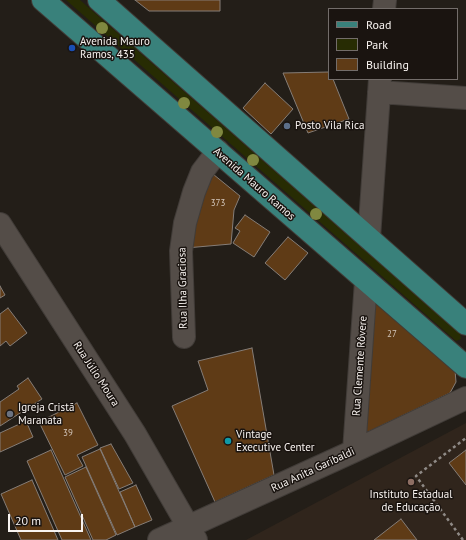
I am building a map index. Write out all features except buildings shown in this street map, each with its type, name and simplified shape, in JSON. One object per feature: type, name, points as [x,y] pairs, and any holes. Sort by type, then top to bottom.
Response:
[{"type":"main road","name":"Avenida Mauro Ramos","points":[[43,0],[466,367]]},
{"type":"main road","points":[[99,0],[466,324]]},
{"type":"street","points":[[369,238],[379,85],[466,98]]},
{"type":"street","name":"Rua Ilha Graciosa","points":[[184,337],[181,251],[185,223],[194,192],[202,172],[218,151]]},
{"type":"street","name":"Rua Júlio Moura","points":[[0,224],[135,434],[193,533]]},
{"type":"street","name":"Rua Clemente Rôvere","points":[[354,451],[366,281]]},
{"type":"street","name":"Rua Anita Garibaldi","points":[[159,540],[193,533],[354,451],[466,398]]},
{"type":"path","points":[[463,540],[416,476],[466,438]]},
{"type":"shaded area","name":"Instituto Estadual de Educação","points":[[466,423],[466,540],[246,540]]},
{"type":"green space","points":[[66,0],[80,0],[460,334],[461,339],[456,341]]},
{"type":"place","name":"Avenida Mauro Ramos, 435","points":[[72,48]]},
{"type":"place","name":"Posto Vila Rica","points":[[287,126]]},
{"type":"place","name":"Igreja Cristã Maranata","points":[[10,414]]},
{"type":"place","name":"Vintage Executive Center","points":[[228,441]]},
{"type":"place","name":"Instituto Estadual de Educação","points":[[411,482]]}]
